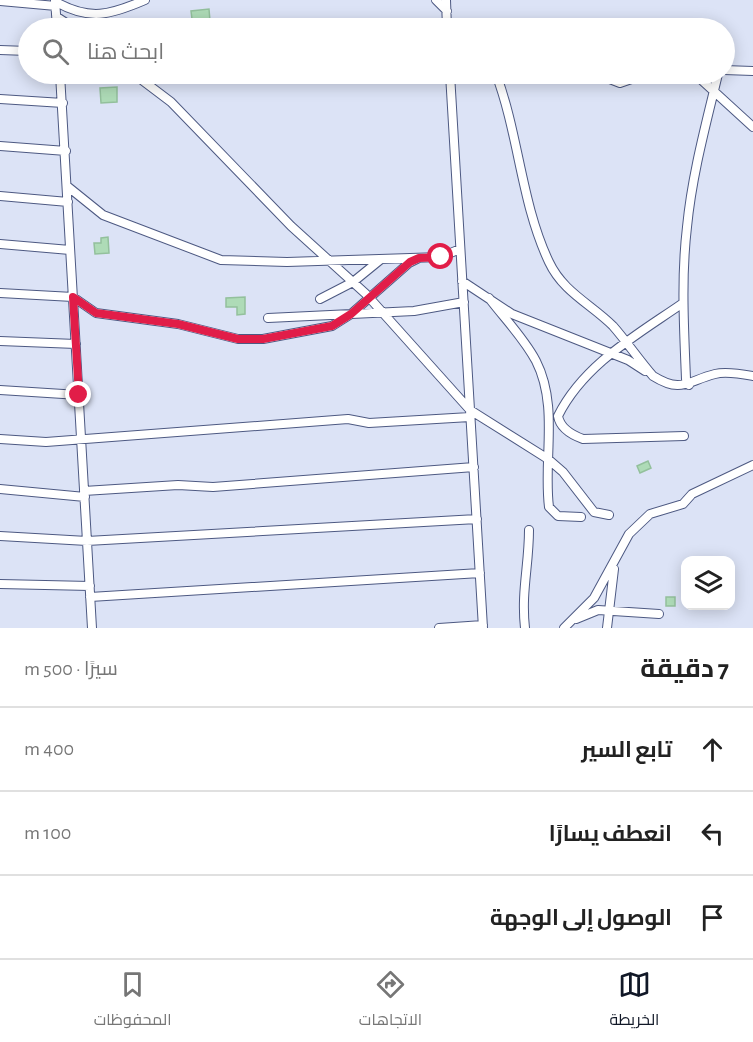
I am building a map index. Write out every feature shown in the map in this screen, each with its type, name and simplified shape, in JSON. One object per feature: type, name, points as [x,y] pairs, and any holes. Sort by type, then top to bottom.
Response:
[{"type":"street","points":[[0,1],[56,3],[76,13],[95,14],[117,12],[145,0]]},
{"type":"street","points":[[436,0],[447,11]]},
{"type":"street","points":[[446,0],[447,18]]},
{"type":"street","points":[[56,3],[57,17]]},
{"type":"street","points":[[0,50],[18,51]]},
{"type":"street","points":[[735,69],[753,65]]},
{"type":"street","points":[[735,70],[753,71]]},
{"type":"street","points":[[61,84],[92,628]]},
{"type":"street","points":[[147,84],[171,102],[291,226],[370,298],[470,414],[548,459],[563,472],[594,512],[609,515]]},
{"type":"street","points":[[439,628],[483,627],[451,84]]},
{"type":"street","points":[[499,84],[509,112],[524,185],[550,263],[575,297],[598,313],[653,376]]},
{"type":"street","points":[[708,84],[753,127]]},
{"type":"street","points":[[689,385],[686,379],[683,303],[686,229],[715,84]]},
{"type":"street","points":[[0,99],[63,103]]},
{"type":"street","points":[[0,146],[66,151]]},
{"type":"street","points":[[67,186],[103,214],[171,243],[221,260],[381,260],[441,257],[460,249]]},
{"type":"street","points":[[0,196],[68,202]]},
{"type":"street","points":[[0,244],[70,250]]},
{"type":"street","points":[[0,293],[73,297],[96,313],[178,324],[238,339],[263,339],[332,326],[351,314],[410,262],[419,258]]},
{"type":"street","points":[[320,299],[353,282],[381,260]]},
{"type":"street","points":[[462,281],[512,314],[627,360],[671,386],[689,385],[717,373],[753,376]]},
{"type":"street","points":[[489,298],[528,349],[542,377],[549,431],[549,507],[558,516],[581,517]]},
{"type":"street","points":[[268,318],[414,311],[464,302]]},
{"type":"street","points":[[683,303],[625,343],[591,370],[570,395],[558,416],[559,421],[572,434],[583,439],[684,436]]},
{"type":"street","points":[[0,341],[76,344]]},
{"type":"street","points":[[0,390],[79,395]]},
{"type":"street","points":[[0,439],[45,442],[81,437],[348,420],[369,423],[470,414]]},
{"type":"street","points":[[567,625],[594,598],[629,534],[650,514],[682,504],[692,494],[753,465]]},
{"type":"street","points":[[0,489],[85,494],[178,485],[213,487],[474,467]]},
{"type":"street","points":[[0,536],[87,541],[477,519]]},
{"type":"street","points":[[525,628],[522,598],[529,557],[529,530]]},
{"type":"street","points":[[607,628],[615,557]]},
{"type":"street","points":[[90,597],[480,573]]},
{"type":"street","points":[[0,584],[90,586]]},
{"type":"street","points":[[567,625],[588,613],[609,610],[659,614]]},
{"type":"building","points":[[209,9],[210,18],[192,18],[191,11]]},
{"type":"building","points":[[117,87],[117,102],[101,103],[100,88]]},
{"type":"building","points":[[108,237],[109,253],[95,254],[94,243],[101,243],[101,238]]},
{"type":"building","points":[[245,297],[245,314],[237,315],[237,307],[226,307],[226,298]]},
{"type":"building","points":[[648,461],[651,468],[640,473],[637,466]]},
{"type":"building","points":[[666,597],[675,597],[675,606],[666,606]]},
{"type":"route","points":[[79,395],[73,297],[96,313],[178,324],[238,339],[263,339],[332,326],[351,314],[410,262],[419,258],[441,257]]}]
